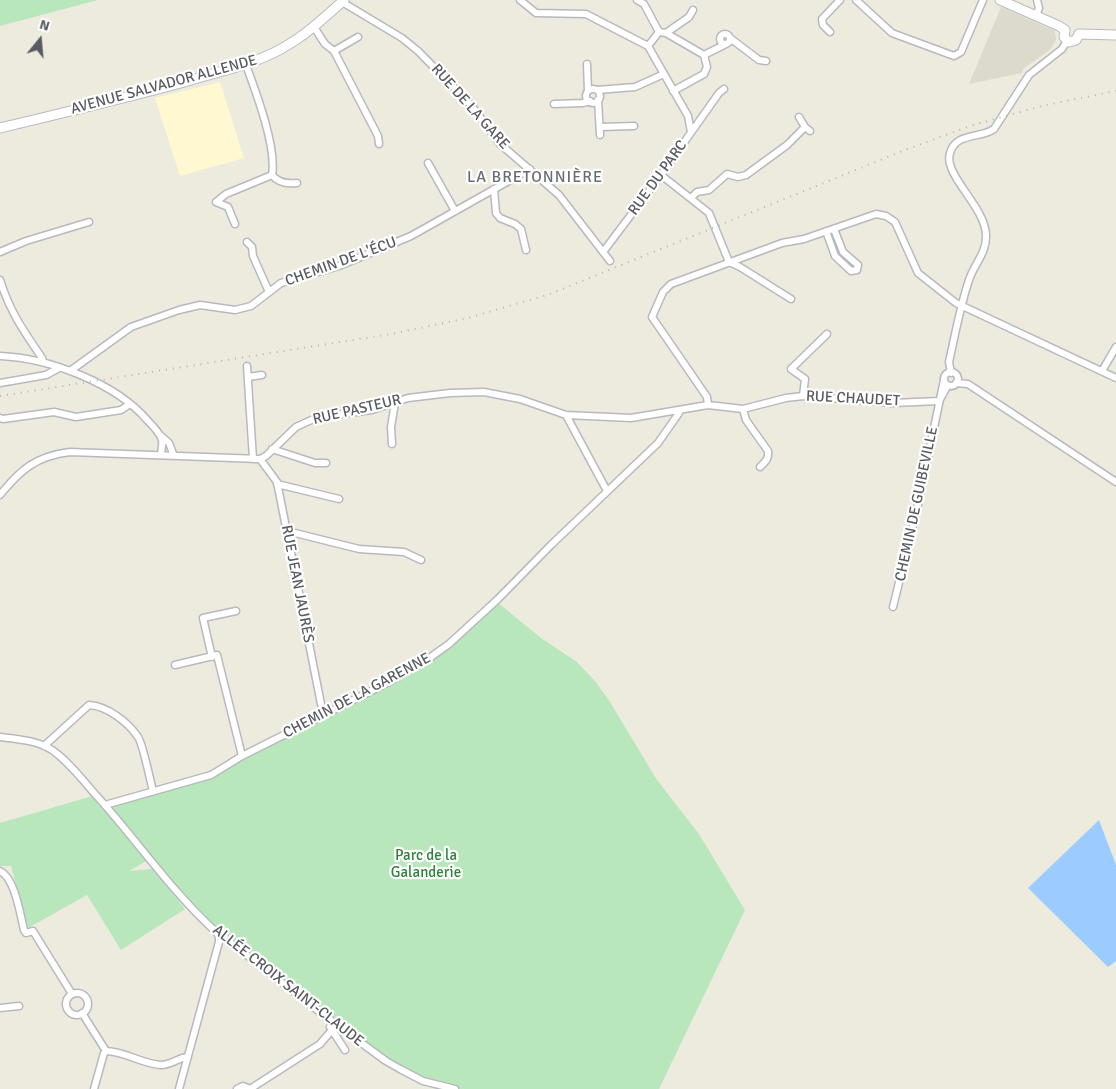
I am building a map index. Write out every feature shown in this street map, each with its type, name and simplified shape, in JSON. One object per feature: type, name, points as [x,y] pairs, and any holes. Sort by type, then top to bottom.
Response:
[{"type":"main road","points":[[1000,0],[1065,30]]},
{"type":"main road","name":"AVENUE SALVADOR ALLENDE","points":[[0,128],[171,86],[246,65],[282,49],[314,27],[342,1]]},
{"type":"main road","points":[[1065,30],[1073,27],[1079,34]]},
{"type":"main road","points":[[1065,30],[1064,37],[1067,41],[1074,42],[1079,34]]},
{"type":"main road","points":[[1079,34],[1116,35]]},
{"type":"street","points":[[520,0],[536,13],[586,14],[648,46],[662,33],[689,18],[693,10]]},
{"type":"street","points":[[637,0],[644,4],[662,33],[704,55],[707,67],[704,74],[673,91]]},
{"type":"street","points":[[830,32],[823,25],[822,19],[840,0]]},
{"type":"street","points":[[856,0],[892,32],[954,56],[960,52],[983,0]]},
{"type":"street","points":[[1036,16],[1039,8],[1037,0]]},
{"type":"street","name":"RUE DE LA GARE","points":[[342,1],[402,38],[418,51],[471,104],[500,144],[559,194],[610,261]]},
{"type":"street","points":[[314,27],[325,44],[334,51],[378,136],[379,144]]},
{"type":"street","points":[[334,51],[358,37]]},
{"type":"street","points":[[704,55],[728,41],[759,60],[766,61]]},
{"type":"street","points":[[957,380],[955,374],[951,372],[949,362],[969,278],[986,247],[986,237],[984,225],[974,202],[951,170],[948,158],[951,148],[963,138],[988,133],[994,129],[1029,75],[1062,49],[1067,41]]},
{"type":"street","name":"RUE DU PARC","points":[[603,252],[691,132],[688,116],[648,46]]},
{"type":"street","points":[[587,64],[587,96],[590,101]]},
{"type":"street","points":[[246,65],[268,131],[273,167],[272,175],[275,179],[285,184],[297,184]]},
{"type":"street","points":[[588,91],[593,89],[635,87],[664,74]]},
{"type":"street","points":[[691,132],[719,93],[724,89]]},
{"type":"street","points":[[597,90],[600,95],[598,100],[600,135]]},
{"type":"street","points":[[554,104],[583,104],[598,100]]},
{"type":"street","points":[[691,198],[697,192],[709,190],[727,174],[738,177],[746,175],[787,145],[807,129],[799,117]]},
{"type":"street","points":[[600,127],[634,126]]},
{"type":"street","points":[[428,163],[455,211]]},
{"type":"street","name":"CHEMIN DE L'ÉCU","points":[[70,371],[131,327],[200,304],[234,310],[251,306],[288,280],[339,266],[411,236],[530,170]]},
{"type":"street","points":[[661,174],[709,214],[729,262],[791,299]]},
{"type":"street","points":[[235,224],[228,207],[216,202],[226,194],[272,175]]},
{"type":"street","points":[[494,189],[496,213],[500,218],[515,224],[520,229],[526,250]]},
{"type":"street","points":[[708,405],[707,396],[652,317],[662,294],[668,286],[782,243],[804,239],[876,214],[890,218],[898,226],[918,273],[962,306],[1116,378]]},
{"type":"street","points":[[0,252],[26,241],[89,222]]},
{"type":"street","points":[[826,231],[834,256],[852,271],[858,270],[858,265],[841,248],[834,229]]},
{"type":"street","points":[[247,242],[252,247],[253,256],[269,292]]},
{"type":"street","points":[[0,280],[11,311],[43,362]]},
{"type":"street","points":[[803,396],[805,379],[791,369],[827,334]]},
{"type":"street","points":[[1102,371],[1116,347]]},
{"type":"street","points":[[0,356],[43,362],[70,371],[103,387],[130,404],[144,416],[169,443],[174,456]]},
{"type":"street","points":[[0,495],[24,469],[52,455],[70,452],[257,459],[247,366]]},
{"type":"street","points":[[0,383],[46,375],[59,368]]},
{"type":"street","points":[[939,401],[946,383],[946,374],[951,372]]},
{"type":"street","points":[[248,377],[262,374]]},
{"type":"street","points":[[946,383],[952,386],[957,380]]},
{"type":"street","points":[[957,380],[968,384],[1116,482]]},
{"type":"street","name":"RUE PASTEUR","points":[[257,459],[266,456],[296,427],[318,417],[372,410],[408,398],[450,393],[484,392],[520,399],[566,415],[631,418],[708,405]]},
{"type":"street","name":"RUE CHAUDET","points":[[708,405],[743,409],[786,398],[803,396],[893,403],[939,401]]},
{"type":"street","name":"CHEMIN DE GUIBEVILLE","points":[[893,607],[909,543],[939,401]]},
{"type":"street","points":[[392,444],[391,427],[395,403]]},
{"type":"street","points":[[0,418],[54,412],[76,417],[121,410],[130,404]]},
{"type":"street","points":[[743,409],[746,420],[768,451],[769,456],[760,466]]},
{"type":"street","name":"CHEMIN DE LA GARENNE","points":[[105,805],[210,774],[323,714],[391,681],[428,659],[449,644],[498,599],[658,444],[679,413],[679,410]]},
{"type":"street","points":[[566,415],[607,492]]},
{"type":"street","points":[[159,434],[162,440],[161,455]]},
{"type":"street","points":[[272,449],[315,464],[326,463]]},
{"type":"street","name":"RUE JEAN JAURÈS","points":[[257,459],[277,484],[323,714]]},
{"type":"street","points":[[277,484],[338,499]]},
{"type":"street","points":[[287,531],[359,549],[404,552],[420,560]]},
{"type":"street","points":[[212,657],[203,618],[236,611]]},
{"type":"street","points":[[176,665],[217,655],[242,756]]},
{"type":"street","points":[[44,746],[89,705],[95,705],[116,715],[139,737],[153,791]]},
{"type":"street","points":[[0,737],[32,742],[44,746],[62,758],[105,805]]},
{"type":"street","name":"ALLÉE CROIX SAINT-CLAUDE","points":[[105,805],[192,908],[219,936],[222,936],[326,1017],[400,1069],[423,1081],[455,1089]]},
{"type":"street","points":[[0,871],[6,874],[11,884],[24,930],[29,933],[33,931],[72,994]]},
{"type":"street","points":[[179,1089],[219,936]]},
{"type":"street","points":[[72,994],[80,994],[86,998],[87,1007],[82,1013],[74,1014],[68,1009],[66,1002],[72,994]]},
{"type":"street","points":[[0,1008],[19,1006]]},
{"type":"street","points":[[82,1013],[106,1051],[160,1065],[169,1064],[182,1057],[188,1057]]},
{"type":"street","points":[[326,1017],[344,1050]]},
{"type":"street","points":[[237,1089],[243,1086],[250,1089],[320,1044],[332,1030]]},
{"type":"street","points":[[94,1089],[106,1051]]},
{"type":"shaded area","points":[[1001,7],[1055,31],[1056,40],[1051,49],[1023,69],[1022,73],[969,84]]},
{"type":"shaded area","points":[[220,82],[244,158],[180,176],[155,98]]},
{"type":"green space","points":[[0,0],[98,0],[0,26]]},
{"type":"green space","name":"Parc de la Galanderie","points":[[497,602],[541,638],[577,662],[595,681],[610,702],[657,780],[699,834],[745,910],[659,1089],[455,1089],[400,1069],[216,932],[150,859],[129,871],[153,869],[185,909],[121,950],[87,895],[28,928],[11,866],[0,866],[0,823],[96,795],[106,805],[211,775],[429,660]]},
{"type":"water","points":[[1099,820],[1116,865],[1116,961],[1108,967],[1028,888]]},
{"type":"railway","points":[[0,396],[391,334],[468,318],[550,294],[905,150],[973,125],[1046,105],[1116,91]]},
{"type":"district","name":"LA BRETONNIÈRE","points":[[535,178]]}]
